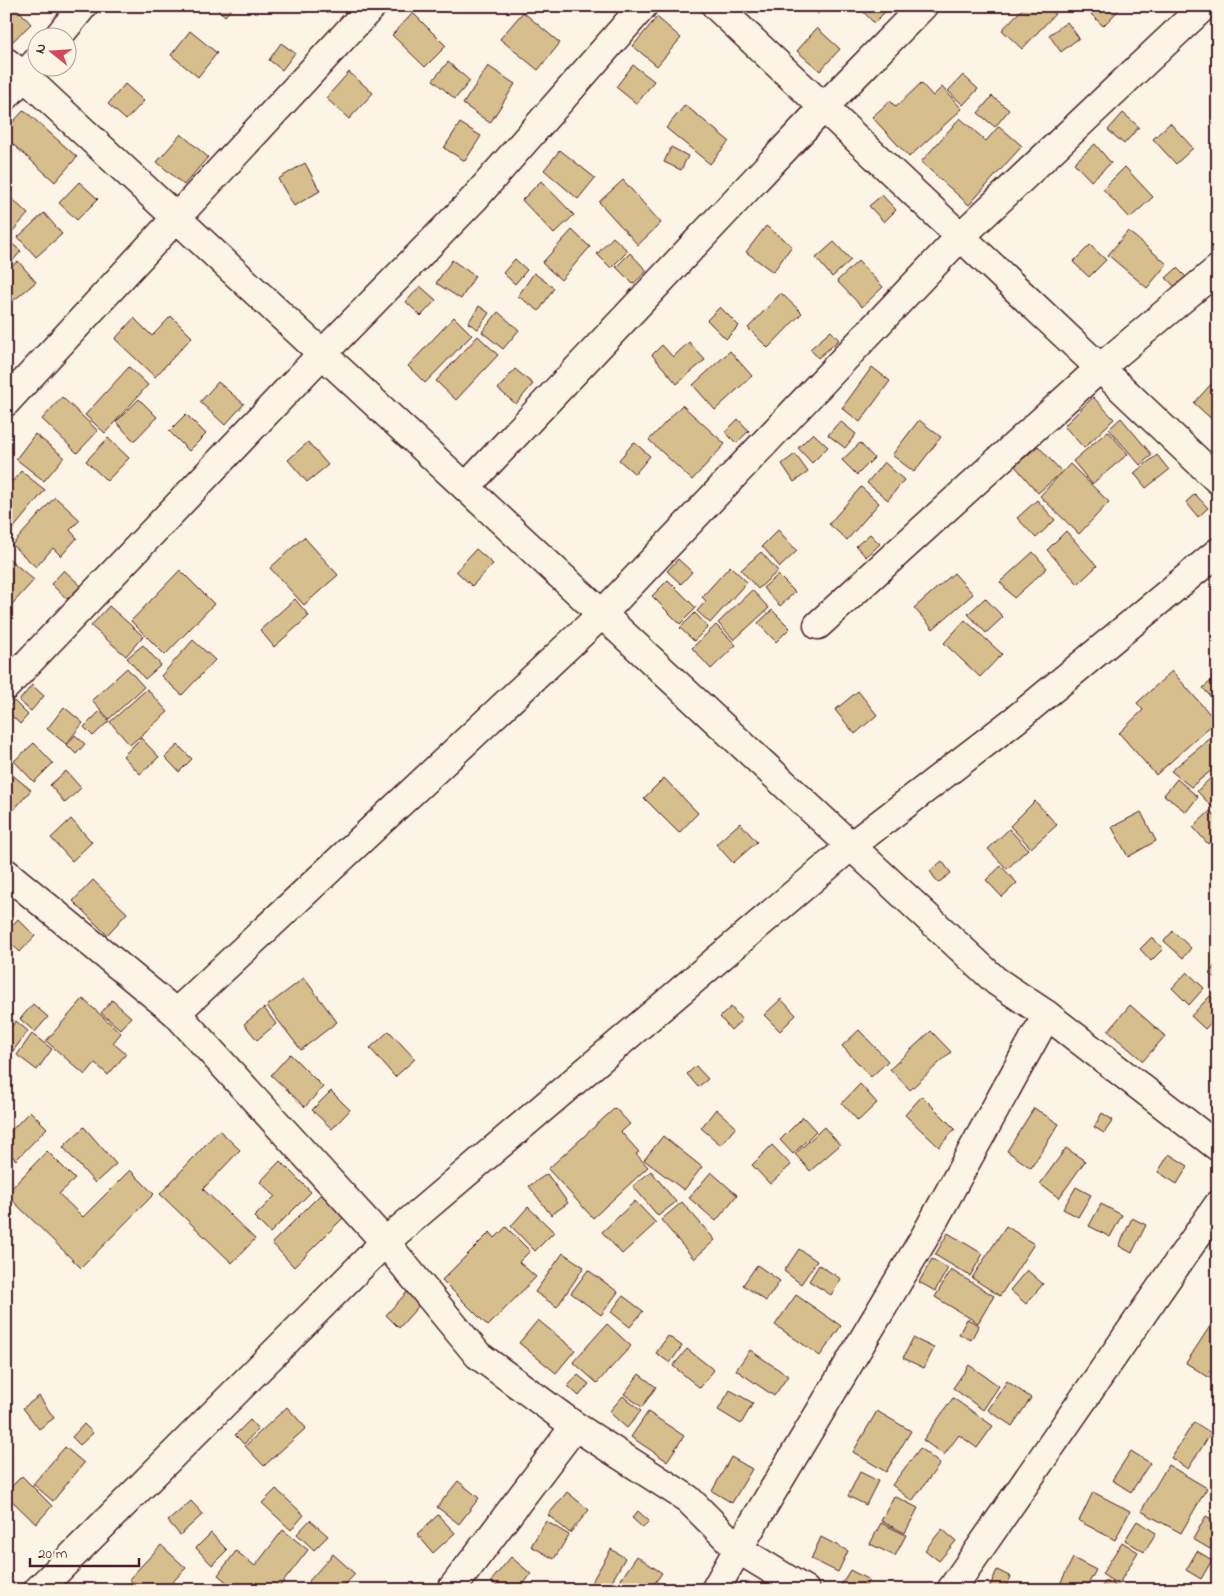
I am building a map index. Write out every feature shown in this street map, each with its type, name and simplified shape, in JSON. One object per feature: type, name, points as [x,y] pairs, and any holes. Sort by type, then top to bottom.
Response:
[{"type":"street","points":[[64,28],[83,6]]},
{"type":"street","points":[[6,402],[372,6]]},
{"type":"street","points":[[6,686],[322,354],[474,199],[643,6]]},
{"type":"street","points":[[716,6],[1218,480]]},
{"type":"street","points":[[466,487],[823,108],[923,6]]},
{"type":"street","points":[[176,1013],[602,614],[960,238],[1204,6]]},
{"type":"street","points":[[6,96],[23,66],[176,217],[996,981],[1047,1015],[1218,1147]]},
{"type":"street","points":[[818,625],[1100,368],[1218,269]]},
{"type":"street","points":[[38,1590],[385,1242],[851,846],[1015,720],[1218,552]]},
{"type":"street","points":[[6,873],[176,1013],[385,1242],[478,1355],[575,1426],[688,1499],[738,1549],[805,1590]]},
{"type":"street","points":[[715,1590],[924,1238],[1047,1015]]},
{"type":"street","points":[[951,1590],[1218,1204]]},
{"type":"street","points":[[451,1590],[575,1426]]},
{"type":"building","points":[[15,6],[31,24],[12,42],[6,36],[6,14]]},
{"type":"building","points":[[214,6],[234,6],[225,16]]},
{"type":"building","points":[[297,6],[311,6],[305,13]]},
{"type":"building","points":[[810,6],[825,6],[818,14]]},
{"type":"building","points":[[858,6],[891,6],[874,23]]},
{"type":"building","points":[[1025,6],[1047,6],[1055,14],[1022,49],[1002,30]]},
{"type":"building","points":[[1083,6],[1123,6],[1103,26]]},
{"type":"building","points":[[1164,6],[1176,6],[1170,12]]},
{"type":"building","points":[[523,12],[560,43],[538,70],[500,39]]},
{"type":"building","points":[[413,13],[446,46],[425,67],[392,35]]},
{"type":"building","points":[[657,17],[681,38],[657,66],[633,46]]},
{"type":"building","points":[[1067,22],[1079,38],[1061,52],[1049,35]]},
{"type":"building","points":[[817,28],[840,49],[820,71],[797,51]]},
{"type":"building","points":[[190,31],[217,53],[198,77],[171,55]]},
{"type":"building","points":[[281,43],[295,53],[282,70],[269,60]]},
{"type":"building","points":[[448,62],[470,81],[455,99],[433,80]]},
{"type":"building","points":[[633,65],[654,81],[637,104],[616,87]]},
{"type":"building","points":[[488,66],[515,84],[490,123],[463,104]]},
{"type":"building","points":[[349,72],[373,93],[349,119],[326,98]]},
{"type":"building","points":[[963,75],[978,89],[963,105],[948,91]]},
{"type":"building","points":[[921,83],[933,96],[942,87],[962,109],[909,157],[872,117],[890,101],[896,107]]},
{"type":"building","points":[[125,84],[144,101],[126,120],[108,104]]},
{"type":"building","points":[[992,96],[1009,110],[995,127],[978,113]]},
{"type":"building","points":[[685,105],[729,141],[710,164],[666,128]]},
{"type":"building","points":[[24,110],[77,157],[55,182],[6,138],[6,130]]},
{"type":"building","points":[[1123,113],[1139,127],[1124,144],[1108,130]]},
{"type":"building","points":[[960,118],[986,141],[999,126],[1022,146],[969,205],[921,162]]},
{"type":"building","points":[[460,123],[481,136],[465,161],[444,148]]},
{"type":"building","points":[[1170,123],[1193,148],[1176,164],[1153,139]]},
{"type":"building","points":[[181,134],[208,157],[184,185],[157,162]]},
{"type":"building","points":[[1095,144],[1111,163],[1091,181],[1074,163]]},
{"type":"building","points":[[671,147],[688,156],[681,170],[664,162]]},
{"type":"building","points":[[560,150],[595,178],[578,199],[544,170]]},
{"type":"building","points":[[305,163],[320,191],[294,206],[278,179]]},
{"type":"building","points":[[1125,167],[1153,197],[1130,218],[1103,189]]},
{"type":"building","points":[[623,180],[661,223],[638,245],[599,202]]},
{"type":"building","points":[[541,181],[574,215],[554,234],[522,200]]},
{"type":"building","points":[[79,182],[98,199],[77,220],[59,203]]},
{"type":"building","points":[[882,195],[896,210],[884,222],[869,206]]},
{"type":"building","points":[[9,196],[28,214],[11,233],[6,229],[6,199]]},
{"type":"building","points":[[44,213],[62,234],[36,257],[18,237]]},
{"type":"building","points":[[766,226],[792,246],[773,272],[746,252]]},
{"type":"building","points":[[572,230],[590,247],[561,280],[542,263]]},
{"type":"building","points":[[1128,231],[1167,264],[1147,288],[1108,255]]},
{"type":"building","points":[[613,237],[628,251],[611,268],[597,254]]},
{"type":"building","points":[[834,242],[851,260],[832,277],[816,258]]},
{"type":"building","points":[[11,243],[21,251],[10,264],[6,261],[6,250]]},
{"type":"building","points":[[1090,245],[1106,260],[1089,277],[1073,262]]},
{"type":"building","points":[[630,253],[647,271],[633,284],[616,267]]},
{"type":"building","points":[[515,259],[527,270],[515,284],[503,273]]},
{"type":"building","points":[[452,260],[475,276],[461,299],[436,283]]},
{"type":"building","points":[[18,261],[36,282],[13,301],[6,293],[6,271]]},
{"type":"building","points":[[858,261],[883,287],[862,307],[837,281]]},
{"type":"building","points":[[1177,268],[1188,279],[1177,289],[1166,278]]},
{"type":"building","points":[[534,273],[554,288],[539,311],[518,296]]},
{"type":"building","points":[[420,286],[436,300],[421,316],[406,302]]},
{"type":"building","points":[[781,293],[802,313],[768,348],[748,328]]},
{"type":"building","points":[[479,306],[489,313],[478,329],[468,323]]},
{"type":"building","points":[[720,307],[739,326],[726,339],[707,320]]},
{"type":"building","points":[[498,312],[519,330],[503,349],[482,332]]},
{"type":"building","points":[[171,316],[192,337],[155,377],[115,339],[134,318],[152,336]]},
{"type":"building","points":[[454,317],[472,335],[425,383],[408,366]]},
{"type":"building","points":[[831,331],[839,340],[818,358],[810,349]]},
{"type":"building","points":[[478,336],[498,355],[456,400],[436,381]]},
{"type":"building","points":[[689,342],[705,360],[677,384],[652,355],[662,345],[673,357]]},
{"type":"building","points":[[730,351],[752,376],[715,410],[693,385]]},
{"type":"building","points":[[129,367],[148,385],[105,433],[85,415]]},
{"type":"building","points":[[872,367],[890,381],[860,422],[842,408]]},
{"type":"building","points":[[515,369],[533,384],[516,404],[498,389]]},
{"type":"building","points":[[218,382],[244,404],[225,425],[200,402]]},
{"type":"building","points":[[1213,382],[1218,386],[1218,425],[1194,403]]},
{"type":"building","points":[[62,397],[98,431],[77,453],[42,419]]},
{"type":"building","points":[[1093,397],[1114,419],[1084,448],[1064,426]]},
{"type":"building","points":[[139,399],[157,417],[134,441],[116,422]]},
{"type":"building","points":[[682,405],[725,444],[692,480],[649,440]]},
{"type":"building","points":[[186,414],[206,434],[189,451],[169,431]]},
{"type":"building","points":[[1121,418],[1152,455],[1140,465],[1109,429]]},
{"type":"building","points":[[738,419],[749,431],[736,443],[725,432]]},
{"type":"building","points":[[919,420],[941,437],[914,472],[892,455]]},
{"type":"building","points":[[840,421],[856,434],[845,448],[828,435]]},
{"type":"building","points":[[1108,431],[1128,454],[1092,484],[1073,461]]},
{"type":"building","points":[[813,433],[828,447],[812,463],[798,448]]},
{"type":"building","points":[[35,434],[64,457],[44,481],[16,459]]},
{"type":"building","points":[[108,438],[129,458],[107,481],[86,461]]},
{"type":"building","points":[[308,442],[328,465],[307,482],[288,460]]},
{"type":"building","points":[[634,442],[650,456],[635,474],[619,460]]},
{"type":"building","points":[[860,443],[874,458],[857,475],[842,460]]},
{"type":"building","points":[[1038,446],[1062,472],[1038,493],[1015,466]]},
{"type":"building","points":[[795,454],[808,472],[794,482],[782,464]]},
{"type":"building","points":[[1157,455],[1169,470],[1146,488],[1134,473]]},
{"type":"building","points":[[884,462],[904,480],[888,500],[867,483]]},
{"type":"building","points":[[1070,464],[1109,502],[1079,534],[1040,496]]},
{"type":"building","points":[[21,471],[45,490],[12,530],[6,526],[6,476],[13,481]]},
{"type":"building","points":[[861,487],[879,503],[847,540],[829,524]]},
{"type":"building","points":[[1195,494],[1208,508],[1198,517],[1186,502]]},
{"type":"building","points":[[55,497],[80,520],[70,530],[77,538],[61,556],[53,548],[36,567],[12,545]]},
{"type":"building","points":[[1037,500],[1055,520],[1036,538],[1017,518]]},
{"type":"building","points":[[778,530],[797,551],[780,567],[762,546]]},
{"type":"building","points":[[1066,531],[1097,566],[1078,584],[1047,550]]},
{"type":"building","points":[[870,534],[880,544],[866,557],[856,546]]},
{"type":"building","points":[[304,537],[338,575],[304,605],[270,568]]},
{"type":"building","points":[[476,549],[493,564],[472,586],[456,571]]},
{"type":"building","points":[[761,552],[778,571],[758,589],[741,570]]},
{"type":"building","points":[[1033,552],[1047,568],[1014,598],[1000,582]]},
{"type":"building","points":[[6,556],[34,580],[6,611]]},
{"type":"building","points":[[678,559],[692,572],[681,584],[667,571]]},
{"type":"building","points":[[730,566],[747,582],[710,623],[697,611],[706,601],[702,597]]},
{"type":"building","points":[[64,570],[81,586],[67,599],[51,584]]},
{"type":"building","points":[[180,570],[214,604],[165,655],[131,621]]},
{"type":"building","points":[[954,573],[973,594],[933,629],[914,608]]},
{"type":"building","points":[[778,575],[795,592],[780,606],[763,588]]},
{"type":"building","points":[[668,580],[696,608],[680,624],[652,596]]},
{"type":"building","points":[[752,590],[769,608],[734,640],[718,623]]},
{"type":"building","points":[[985,598],[1003,617],[986,633],[968,614]]},
{"type":"building","points":[[295,599],[309,616],[274,647],[260,630]]},
{"type":"building","points":[[109,606],[143,636],[126,656],[91,626]]},
{"type":"building","points":[[772,610],[790,628],[776,642],[758,623]]},
{"type":"building","points":[[695,613],[708,627],[694,641],[680,628]]},
{"type":"building","points":[[965,620],[1002,654],[980,677],[944,643]]},
{"type":"building","points":[[716,625],[736,645],[711,669],[692,648]]},
{"type":"building","points":[[193,640],[215,660],[182,695],[161,676]]},
{"type":"building","points":[[143,645],[161,665],[145,679],[127,658]]},
{"type":"building","points":[[127,668],[144,687],[109,719],[92,700]]},
{"type":"building","points":[[1172,671],[1216,721],[1156,775],[1119,733],[1143,710],[1137,703]]},
{"type":"building","points":[[1218,675],[1218,701],[1216,703],[1203,688]]},
{"type":"building","points":[[32,685],[44,696],[31,711],[19,701]]},
{"type":"building","points":[[147,689],[168,712],[130,745],[110,722]]},
{"type":"building","points":[[858,691],[877,715],[855,734],[835,710]]},
{"type":"building","points":[[14,701],[28,715],[20,724],[6,710]]},
{"type":"building","points":[[64,707],[83,723],[66,744],[47,729]]},
{"type":"building","points":[[100,711],[109,721],[93,736],[84,727]]},
{"type":"building","points":[[1218,732],[1218,765],[1191,787],[1171,771]]},
{"type":"building","points":[[75,735],[85,744],[76,754],[67,745]]},
{"type":"building","points":[[141,738],[159,757],[140,774],[123,756]]},
{"type":"building","points":[[34,743],[53,763],[34,782],[14,761]]},
{"type":"building","points":[[178,745],[192,759],[179,772],[165,757]]},
{"type":"building","points":[[66,771],[81,788],[65,803],[50,785]]},
{"type":"building","points":[[1218,771],[1218,810],[1216,811],[1197,791]]},
{"type":"building","points":[[10,773],[31,790],[6,819],[6,777]]},
{"type":"building","points":[[664,778],[698,813],[679,833],[644,798]]},
{"type":"building","points":[[1177,779],[1198,797],[1186,812],[1164,795]]},
{"type":"building","points":[[1035,801],[1057,825],[1031,848],[1010,826]]},
{"type":"building","points":[[1210,811],[1218,819],[1218,834],[1208,844],[1193,827]]},
{"type":"building","points":[[1141,812],[1156,841],[1128,857],[1112,827]]},
{"type":"building","points":[[71,819],[92,842],[72,861],[51,838]]},
{"type":"building","points":[[740,823],[757,842],[733,863],[716,844]]},
{"type":"building","points":[[1009,829],[1028,849],[1007,869],[988,849]]},
{"type":"building","points":[[942,861],[951,873],[938,883],[930,871]]},
{"type":"building","points":[[1001,866],[1017,883],[1002,897],[986,880]]},
{"type":"building","points":[[93,880],[127,913],[107,935],[73,901]]},
{"type":"building","points":[[18,919],[35,936],[20,952],[6,939],[6,932]]},
{"type":"building","points":[[1173,931],[1191,948],[1183,958],[1164,941]]},
{"type":"building","points":[[1152,937],[1163,949],[1151,961],[1140,949]]},
{"type":"building","points":[[1218,961],[1218,979],[1209,974]]},
{"type":"building","points":[[1187,972],[1204,988],[1189,1005],[1172,988]]},
{"type":"building","points":[[304,978],[337,1022],[301,1050],[267,1006]]},
{"type":"building","points":[[1210,996],[1218,1003],[1218,1015],[1205,1029],[1191,1016]]},
{"type":"building","points":[[83,999],[121,1033],[113,1043],[126,1054],[108,1075],[95,1063],[85,1075],[46,1041]]},
{"type":"building","points":[[781,999],[796,1015],[780,1031],[764,1015]]},
{"type":"building","points":[[112,1000],[131,1017],[120,1029],[101,1013]]},
{"type":"building","points":[[33,1004],[48,1017],[35,1032],[20,1019]]},
{"type":"building","points":[[1130,1005],[1165,1036],[1143,1061],[1108,1031]]},
{"type":"building","points":[[731,1007],[742,1020],[731,1030],[720,1017]]},
{"type":"building","points":[[264,1008],[276,1024],[257,1040],[244,1024]]},
{"type":"building","points":[[16,1021],[28,1031],[13,1051],[6,1045],[6,1034]]},
{"type":"building","points":[[859,1030],[888,1061],[871,1077],[842,1046]]},
{"type":"building","points":[[389,1031],[415,1059],[395,1077],[370,1048]]},
{"type":"building","points":[[931,1031],[951,1052],[910,1090],[890,1069]]},
{"type":"building","points":[[32,1034],[52,1049],[37,1070],[17,1055]]},
{"type":"building","points":[[290,1054],[323,1087],[305,1107],[271,1075]]},
{"type":"building","points":[[696,1066],[708,1079],[698,1087],[687,1074]]},
{"type":"building","points":[[860,1084],[877,1103],[858,1121],[842,1103]]},
{"type":"building","points":[[331,1091],[350,1110],[332,1129],[312,1110]]},
{"type":"building","points":[[922,1096],[955,1129],[939,1147],[905,1115]]},
{"type":"building","points":[[615,1108],[630,1124],[621,1132],[639,1152],[636,1154],[648,1167],[593,1218],[548,1169]]},
{"type":"building","points":[[1034,1108],[1059,1124],[1031,1168],[1007,1151]]},
{"type":"building","points":[[716,1109],[736,1127],[721,1145],[701,1128]]},
{"type":"building","points":[[30,1111],[47,1128],[16,1160],[6,1150],[6,1136]]},
{"type":"building","points":[[1102,1113],[1113,1120],[1104,1133],[1094,1127]]},
{"type":"building","points":[[803,1117],[816,1131],[793,1154],[780,1140]]},
{"type":"building","points":[[84,1127],[116,1164],[95,1183],[63,1147]]},
{"type":"building","points":[[824,1127],[840,1145],[810,1171],[795,1154]]},
{"type":"building","points":[[219,1130],[240,1150],[203,1189],[255,1239],[232,1263],[160,1194]]},
{"type":"building","points":[[663,1136],[702,1167],[684,1190],[644,1160]]},
{"type":"building","points":[[772,1145],[791,1165],[770,1184],[752,1165]]},
{"type":"building","points":[[1066,1148],[1085,1161],[1059,1198],[1040,1184]]},
{"type":"building","points":[[47,1151],[75,1179],[59,1194],[83,1217],[130,1170],[154,1194],[81,1268],[6,1194]]},
{"type":"building","points":[[1169,1154],[1188,1166],[1177,1184],[1158,1172]]},
{"type":"building","points":[[280,1161],[311,1192],[270,1233],[254,1217],[275,1196],[260,1182]]},
{"type":"building","points":[[651,1171],[676,1202],[658,1216],[633,1186]]},
{"type":"building","points":[[711,1172],[737,1195],[716,1221],[689,1198]]},
{"type":"building","points":[[547,1174],[568,1203],[551,1215],[529,1186]]},
{"type":"building","points":[[1076,1187],[1091,1195],[1078,1217],[1063,1209]]},
{"type":"building","points":[[321,1194],[344,1217],[294,1267],[272,1243]]},
{"type":"building","points":[[635,1201],[656,1223],[622,1254],[602,1232]]},
{"type":"building","points":[[682,1202],[715,1240],[694,1259],[661,1220]]},
{"type":"building","points":[[1101,1204],[1122,1215],[1110,1237],[1089,1226]]},
{"type":"building","points":[[528,1207],[554,1232],[535,1251],[511,1226]]},
{"type":"building","points":[[1132,1218],[1146,1225],[1132,1253],[1119,1246]]},
{"type":"building","points":[[1006,1226],[1034,1244],[1000,1296],[972,1278]]},
{"type":"building","points":[[506,1227],[530,1251],[519,1262],[536,1277],[488,1326],[442,1280],[490,1232],[495,1238]]},
{"type":"building","points":[[948,1233],[983,1254],[970,1276],[935,1255]]},
{"type":"building","points":[[799,1249],[817,1261],[801,1284],[784,1271]]},
{"type":"building","points":[[563,1253],[584,1267],[557,1307],[535,1292]]},
{"type":"building","points":[[932,1259],[948,1268],[935,1291],[919,1282]]},
{"type":"building","points":[[757,1265],[780,1281],[766,1301],[743,1285]]},
{"type":"building","points":[[819,1265],[841,1279],[831,1295],[809,1281]]},
{"type":"building","points":[[588,1270],[618,1292],[601,1315],[571,1293]]},
{"type":"building","points":[[951,1270],[994,1296],[978,1323],[935,1297]]},
{"type":"building","points":[[1027,1270],[1043,1284],[1026,1304],[1010,1290]]},
{"type":"building","points":[[409,1290],[422,1302],[399,1328],[386,1315]]},
{"type":"building","points":[[796,1295],[841,1326],[820,1356],[775,1325]]},
{"type":"building","points":[[623,1296],[643,1311],[630,1327],[611,1312]]},
{"type":"building","points":[[1218,1314],[1218,1372],[1213,1380],[1186,1363]]},
{"type":"building","points":[[967,1319],[979,1325],[971,1340],[959,1334]]},
{"type":"building","points":[[538,1320],[575,1350],[556,1373],[519,1343]]},
{"type":"building","points":[[607,1324],[631,1346],[597,1383],[573,1362]]},
{"type":"building","points":[[668,1336],[682,1346],[670,1363],[656,1353]]},
{"type":"building","points":[[913,1338],[934,1348],[924,1368],[903,1358]]},
{"type":"building","points":[[687,1349],[714,1370],[700,1388],[673,1366]]},
{"type":"building","points":[[750,1350],[788,1376],[774,1396],[736,1370]]},
{"type":"building","points":[[969,1365],[999,1386],[983,1410],[953,1388]]},
{"type":"building","points":[[639,1374],[656,1387],[642,1407],[624,1394]]},
{"type":"building","points":[[578,1375],[589,1384],[579,1396],[568,1386]]},
{"type":"building","points":[[1007,1381],[1031,1398],[1012,1426],[988,1410]]},
{"type":"building","points":[[730,1390],[753,1403],[741,1424],[718,1410]]},
{"type":"building","points":[[39,1396],[54,1418],[39,1429],[23,1408]]},
{"type":"building","points":[[623,1396],[641,1411],[627,1428],[609,1412]]},
{"type":"building","points":[[953,1398],[993,1426],[977,1448],[959,1435],[944,1455],[923,1440]]},
{"type":"building","points":[[287,1407],[306,1428],[264,1466],[245,1446]]},
{"type":"building","points":[[877,1411],[911,1431],[886,1472],[853,1452]]},
{"type":"building","points":[[648,1412],[684,1436],[667,1461],[631,1437]]},
{"type":"building","points":[[250,1420],[258,1429],[244,1444],[235,1435]]},
{"type":"building","points":[[1194,1422],[1211,1433],[1188,1469],[1171,1458]]},
{"type":"building","points":[[84,1424],[93,1433],[80,1445],[72,1437]]},
{"type":"building","points":[[65,1447],[84,1463],[53,1501],[33,1484]]},
{"type":"building","points":[[920,1448],[940,1464],[912,1501],[892,1485]]},
{"type":"building","points":[[1131,1451],[1150,1463],[1131,1492],[1112,1480]]},
{"type":"building","points":[[731,1457],[752,1469],[732,1503],[712,1491]]},
{"type":"building","points":[[1168,1465],[1207,1488],[1181,1533],[1141,1511]]},
{"type":"building","points":[[860,1472],[878,1481],[866,1505],[848,1496]]},
{"type":"building","points":[[22,1476],[52,1506],[36,1524],[6,1495],[6,1492]]},
{"type":"building","points":[[458,1481],[479,1498],[459,1524],[437,1507]]},
{"type":"building","points":[[276,1489],[304,1515],[291,1530],[262,1503]]},
{"type":"building","points":[[567,1492],[589,1510],[570,1533],[548,1515]]},
{"type":"building","points":[[1093,1492],[1130,1511],[1115,1540],[1079,1521]]},
{"type":"building","points":[[894,1496],[918,1508],[905,1533],[881,1521]]},
{"type":"building","points":[[191,1501],[203,1514],[180,1535],[168,1521]]},
{"type":"building","points":[[638,1511],[649,1521],[643,1528],[632,1518]]},
{"type":"building","points":[[438,1515],[455,1533],[433,1553],[417,1534]]},
{"type":"building","points":[[1206,1516],[1218,1523],[1218,1537],[1210,1549],[1193,1539]]},
{"type":"building","points":[[310,1520],[328,1536],[314,1550],[297,1534]]},
{"type":"building","points":[[546,1521],[569,1535],[554,1559],[531,1546]]},
{"type":"building","points":[[1137,1521],[1156,1533],[1144,1552],[1125,1540]]},
{"type":"building","points":[[881,1523],[906,1535],[895,1556],[870,1544]]},
{"type":"building","points":[[942,1529],[956,1541],[939,1561],[925,1550]]},
{"type":"building","points":[[283,1530],[308,1550],[277,1590],[236,1590],[218,1575],[236,1551],[255,1566]]},
{"type":"building","points":[[211,1533],[227,1550],[212,1565],[196,1548]]},
{"type":"building","points":[[821,1537],[848,1551],[838,1572],[811,1559]]},
{"type":"building","points":[[1122,1542],[1138,1552],[1118,1585],[1102,1574]]},
{"type":"building","points":[[161,1545],[186,1568],[165,1590],[141,1590],[129,1579]]},
{"type":"building","points":[[611,1549],[625,1558],[607,1590],[602,1590],[591,1583]]},
{"type":"building","points":[[1197,1551],[1212,1560],[1201,1579],[1186,1570]]},
{"type":"building","points":[[333,1554],[355,1574],[340,1590],[301,1590]]},
{"type":"building","points":[[637,1556],[662,1573],[650,1590],[617,1590],[615,1588]]},
{"type":"building","points":[[511,1557],[531,1574],[519,1590],[502,1590],[491,1581]]},
{"type":"building","points":[[1073,1558],[1096,1570],[1085,1590],[1070,1590],[1060,1584]]},
{"type":"building","points":[[850,1570],[869,1580],[863,1590],[850,1590],[841,1585]]},
{"type":"building","points":[[997,1570],[1011,1577],[1004,1590],[989,1588]]},
{"type":"building","points":[[1106,1580],[1122,1590],[1100,1590]]},
{"type":"building","points":[[583,1582],[594,1590],[578,1590]]}]
